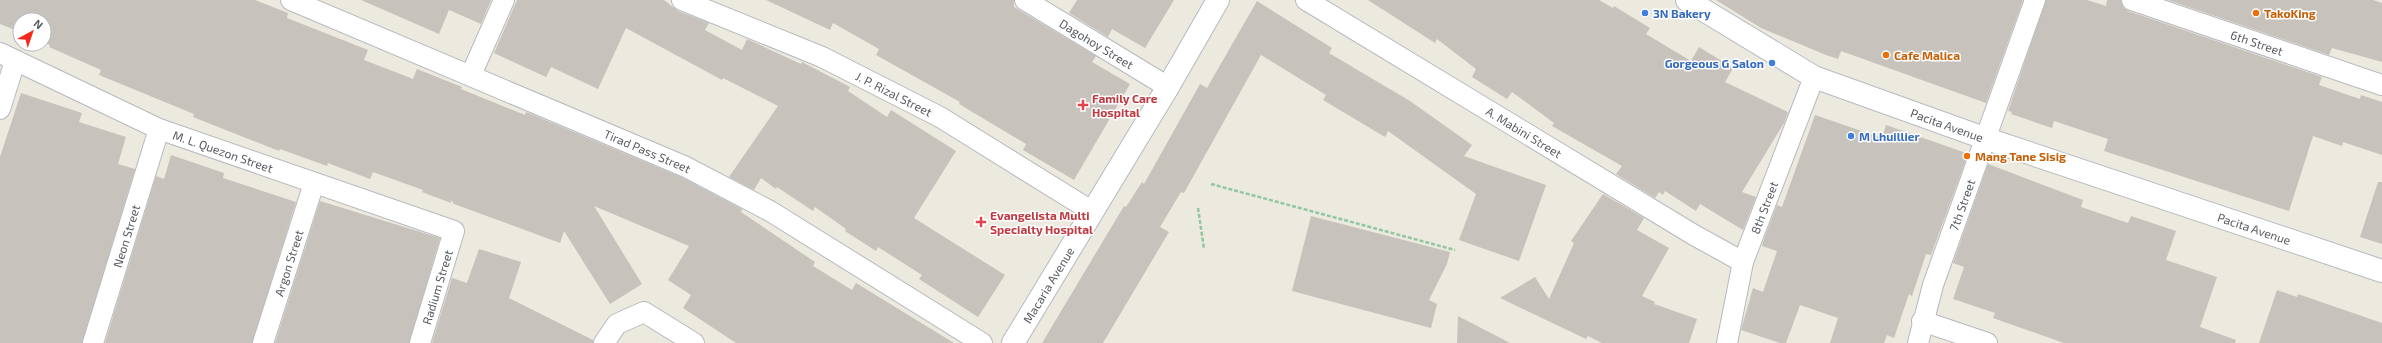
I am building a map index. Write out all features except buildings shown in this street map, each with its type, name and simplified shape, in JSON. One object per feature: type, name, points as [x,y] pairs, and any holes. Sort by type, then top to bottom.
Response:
[{"type":"main road","name":"Macaria Avenue","points":[[1013,343],[1168,87],[1218,0]]},
{"type":"main road","name":"Pacita Avenue","points":[[1687,0],[1814,77],[1984,138],[2382,271]]},
{"type":"street","name":"Tirad Pass Street","points":[[292,0],[686,167],[770,211],[982,343]]},
{"type":"street","points":[[471,75],[504,0]]},
{"type":"street","name":"J. P. Rizal Street","points":[[682,0],[822,57],[940,117],[1093,212]]},
{"type":"street","name":"Dagohoy Street","points":[[1025,0],[1168,87]]},
{"type":"street","name":"A. Mabini Street","points":[[1306,0],[1694,235],[1743,262]]},
{"type":"street","name":"7th Street","points":[[1918,343],[1922,321],[1984,138],[2035,0]]},
{"type":"street","name":"6th Street","points":[[2132,0],[2382,85]]},
{"type":"street","points":[[0,110],[8,57]]},
{"type":"street","name":"M. L. Quezon Street","points":[[8,57],[159,129],[454,231]]},
{"type":"street","name":"8th Street","points":[[1727,343],[1743,262],[1814,77]]},
{"type":"street","name":"Neon Street","points":[[93,343],[159,129]]},
{"type":"street","name":"Argon Street","points":[[263,343],[314,183]]},
{"type":"street","name":"Radium Street","points":[[420,343],[454,231]]},
{"type":"street","points":[[604,343],[617,324],[644,312],[694,343]]},
{"type":"street","points":[[1922,321],[1987,343]]},
{"type":"path","points":[[1210,184],[1455,250]]},
{"type":"path","points":[[1198,208],[1204,249]]},
{"type":"place","name":"3N Bakery","points":[[1645,13]]},
{"type":"place","name":"TakoKing","points":[[2256,13]]},
{"type":"place","name":"Cafe Malica","points":[[1886,55]]},
{"type":"place","name":"Gorgeous G Salon","points":[[1772,63]]},
{"type":"place","name":"Family Care Hospital","points":[[1083,105]]},
{"type":"place","name":"M Lhuillier","points":[[1851,136]]},
{"type":"place","name":"Mang Tane Sisig","points":[[1967,156]]},
{"type":"place","name":"Evangelista Multi Specialty Hospital","points":[[981,222]]}]
